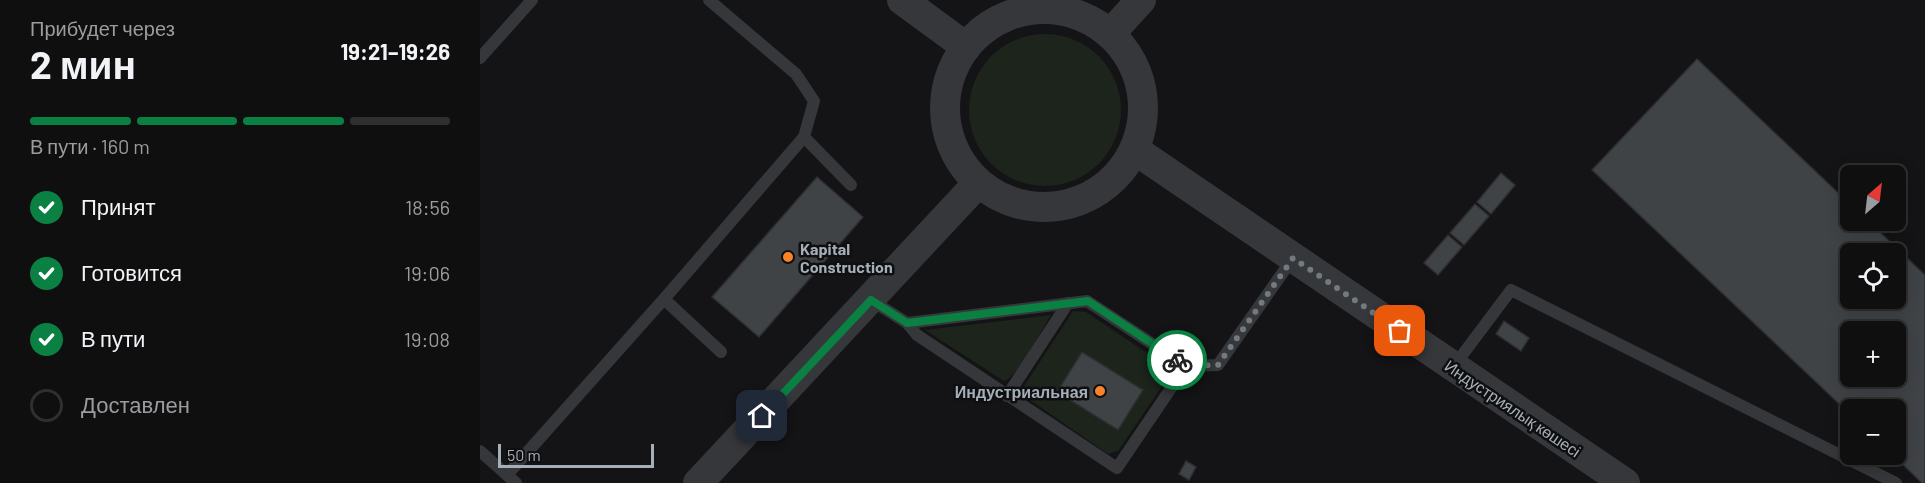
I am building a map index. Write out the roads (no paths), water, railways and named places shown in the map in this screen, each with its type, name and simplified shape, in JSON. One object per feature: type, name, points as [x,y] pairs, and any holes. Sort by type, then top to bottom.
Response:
[{"type":"street","points":[[902,0],[966,46]]},
{"type":"street","points":[[1110,34],[1141,0]]},
{"type":"street","points":[[1035,9],[1062,11],[1087,19],[1110,34],[1126,53],[1138,76],[1143,100],[1142,125],[1135,150],[1118,176],[1094,195],[1065,206],[1034,208],[1004,200],[978,183],[959,160],[947,132],[946,122],[945,102],[951,73],[966,46],[985,28],[1009,15],[1035,9]]},
{"type":"street","name":"Индустриялық көшесі","points":[[1135,150],[1624,483]]},
{"type":"street","points":[[698,483],[978,183]]},
{"type":"lane","points":[[480,58],[532,0]]},
{"type":"lane","points":[[480,451],[512,479],[804,137],[814,101],[796,74],[709,0]]},
{"type":"lane","points":[[804,137],[851,185]]},
{"type":"lane","points":[[907,323],[1088,301],[1186,366],[1218,365],[1293,258]]},
{"type":"lane","points":[[1454,367],[1511,290],[1896,483]]},
{"type":"lane","points":[[664,299],[721,352]]},
{"type":"lane","points":[[871,300],[907,323],[917,335],[1006,396],[1117,468],[1186,366]]},
{"type":"lane","points":[[1006,396],[1068,303]]},
{"type":"place","name":"Kapital Construction","points":[[788,257]]},
{"type":"place","name":"Индустриальная","points":[[1100,391]]}]
